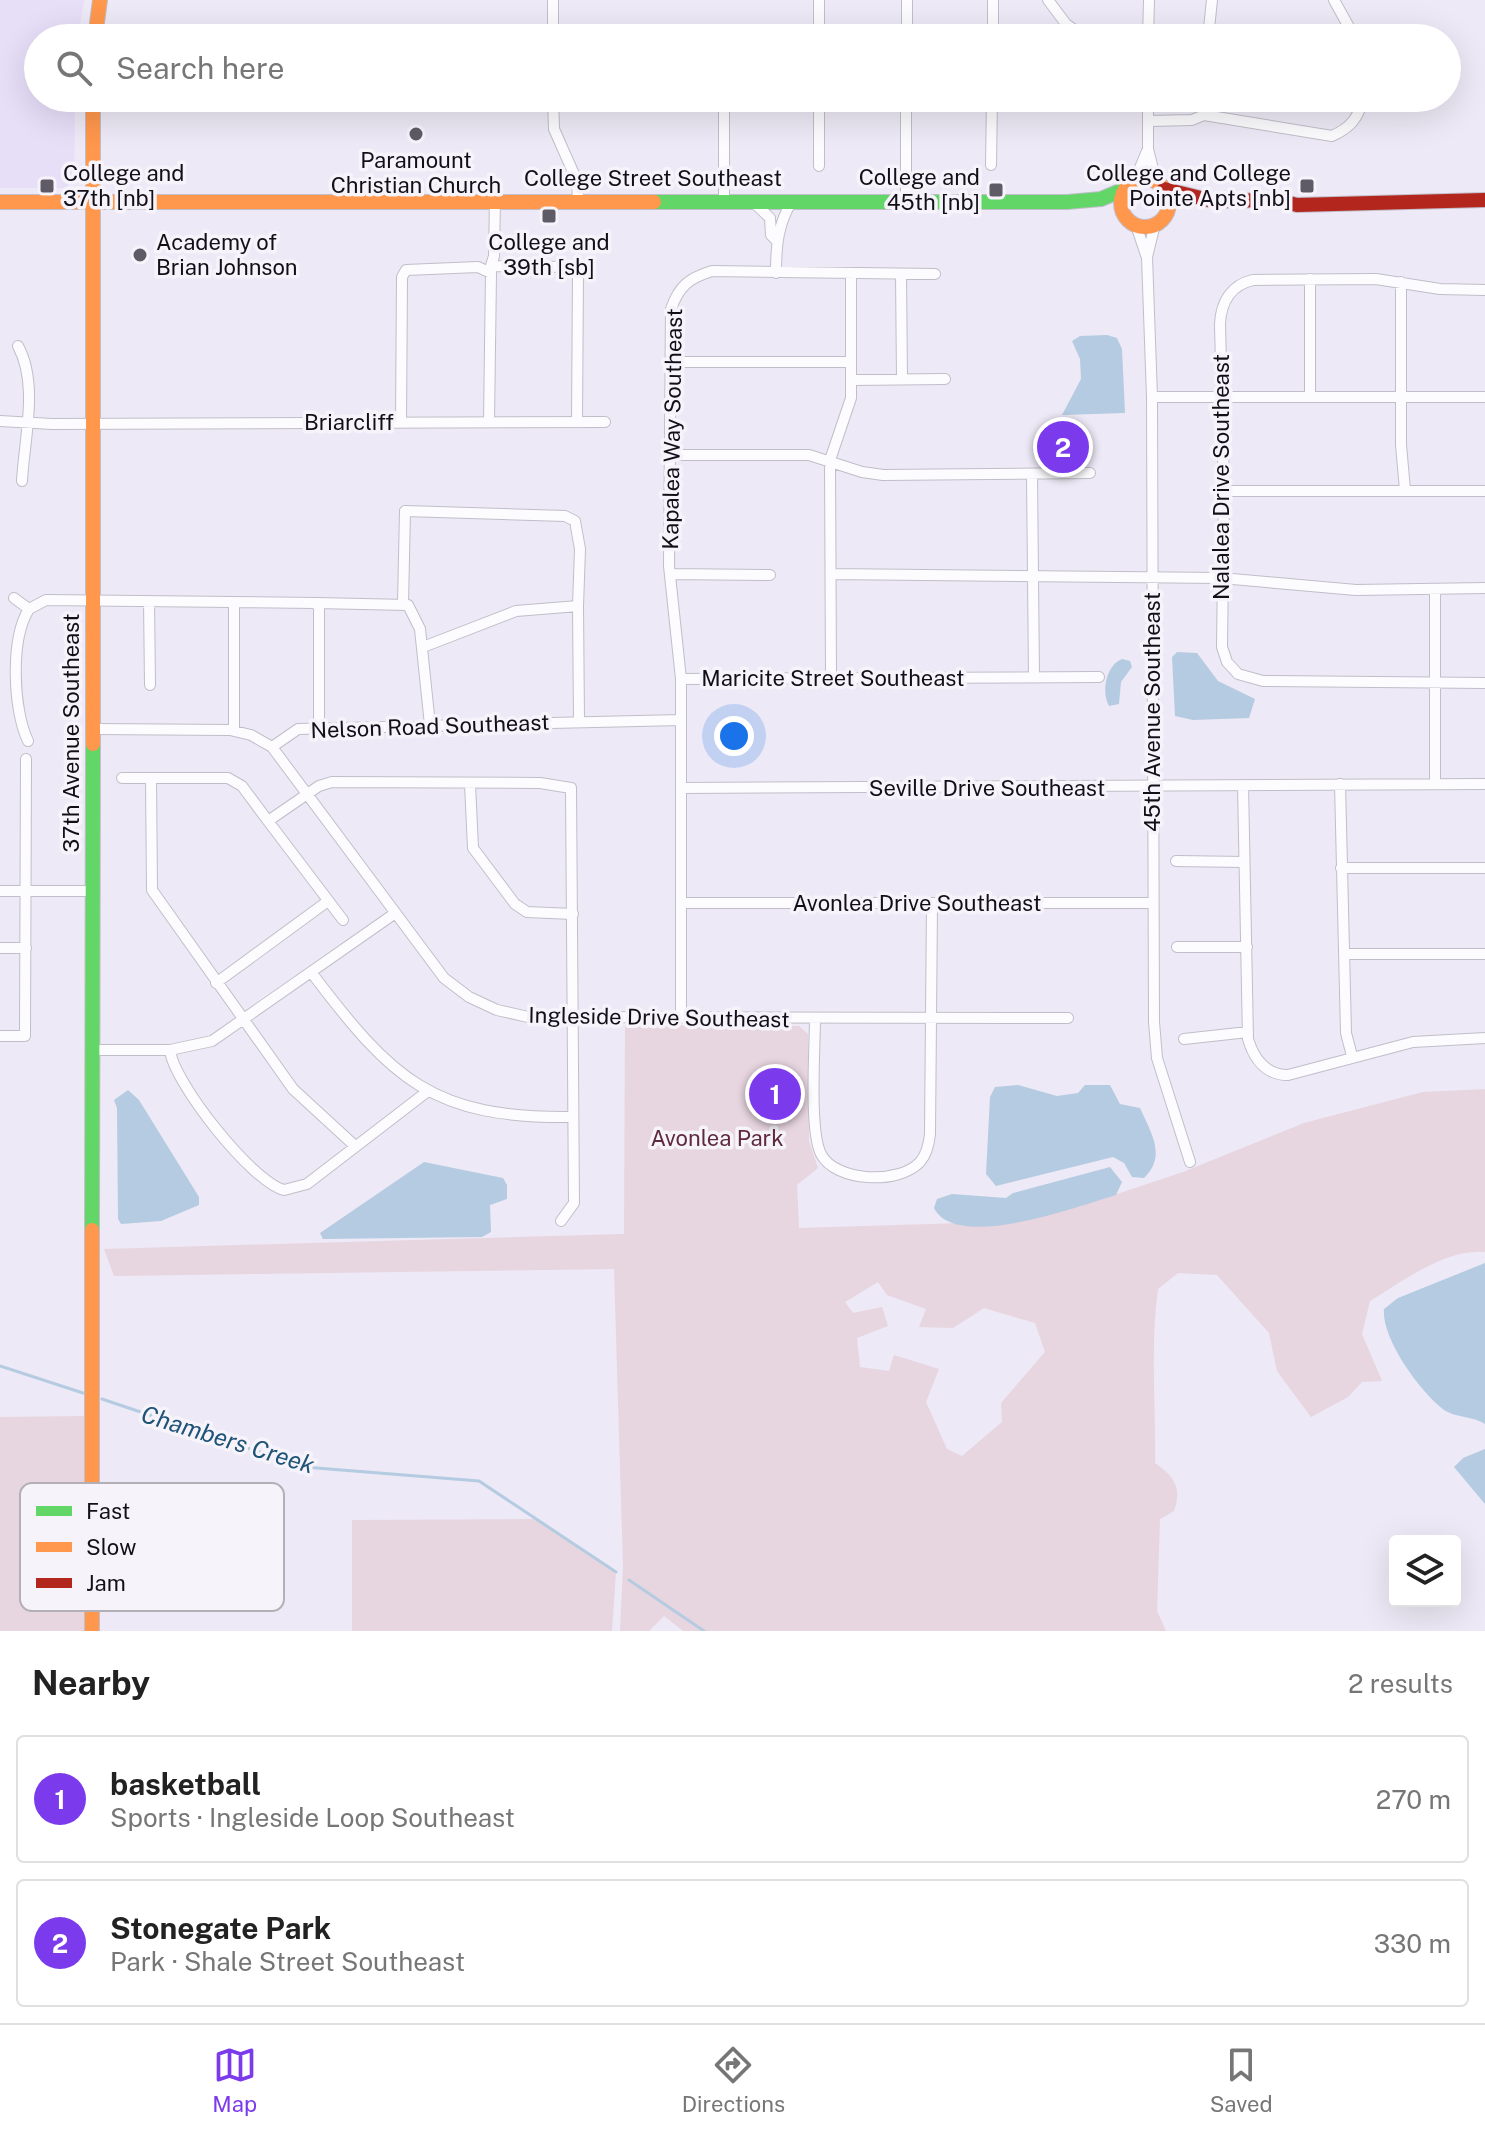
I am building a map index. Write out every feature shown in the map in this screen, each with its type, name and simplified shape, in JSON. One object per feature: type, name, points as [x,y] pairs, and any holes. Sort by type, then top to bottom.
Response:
[{"type":"main road","points":[[97,24],[100,0]]},
{"type":"main road","name":"37th Avenue Southeast","points":[[93,112],[93,1483]]},
{"type":"main road","points":[[1213,201],[1159,221],[1136,225],[1123,213],[1121,201],[1130,185],[1160,185],[1213,201],[1277,200],[1297,205],[1408,204],[1429,199],[1485,200]]},
{"type":"main road","name":"College Street Southeast","points":[[0,202],[1067,202],[1101,199],[1130,185]]},
{"type":"main road","points":[[1159,221],[1168,202],[1160,185]]},
{"type":"main road","name":"College Street Southeast","points":[[1067,202],[1123,213]]},
{"type":"main road","name":"37th Avenue Southeast","points":[[92,1611],[92,1631]]},
{"type":"street","points":[[553,0],[553,24]]},
{"type":"street","points":[[819,0],[819,24]]},
{"type":"street","points":[[907,0],[907,24]]},
{"type":"street","points":[[993,0],[993,24]]},
{"type":"street","points":[[1048,0],[1066,24]]},
{"type":"street","points":[[1148,24],[1149,0]]},
{"type":"street","points":[[1209,24],[1212,0]]},
{"type":"street","points":[[1334,0],[1347,24]]},
{"type":"street","points":[[553,112],[554,129],[575,177],[578,200]]},
{"type":"street","points":[[724,112],[724,200]]},
{"type":"street","points":[[819,112],[819,166]]},
{"type":"street","points":[[906,112],[906,201]]},
{"type":"street","points":[[991,165],[992,112]]},
{"type":"street","points":[[1149,112],[1148,149],[1160,185]]},
{"type":"street","points":[[1149,121],[1192,120],[1204,115],[1332,136],[1347,130],[1360,112]]},
{"type":"street","points":[[1130,185],[1148,149]]},
{"type":"street","points":[[489,422],[495,200]]},
{"type":"street","points":[[752,201],[770,218],[771,235],[776,240]]},
{"type":"street","points":[[792,201],[782,217],[776,240],[776,273],[935,274]]},
{"type":"street","name":"45th Avenue Southeast","points":[[1147,257],[1159,221]]},
{"type":"street","name":"45th Avenue Southeast","points":[[1136,225],[1147,257],[1152,397],[1152,903],[1157,1058],[1190,1162]]},
{"type":"street","points":[[401,422],[402,277],[406,270],[571,267],[578,271],[577,422]]},
{"type":"street","name":"Kapalea Way Southeast","points":[[670,570],[671,309],[677,292],[691,277],[712,271],[776,273]]},
{"type":"street","points":[[831,678],[830,460],[851,398],[851,274]]},
{"type":"street","points":[[901,274],[902,379]]},
{"type":"street","points":[[1310,396],[1310,279],[1401,282],[1440,289],[1485,290]]},
{"type":"street","name":"Nalalea Drive Southeast","points":[[1310,279],[1253,280],[1230,294],[1221,314],[1224,491],[1222,647],[1227,662],[1244,677],[1263,681],[1435,683]]},
{"type":"street","points":[[1401,282],[1405,490]]},
{"type":"street","points":[[18,346],[26,360],[22,481]]},
{"type":"street","points":[[672,362],[851,362]]},
{"type":"street","points":[[851,380],[945,379]]},
{"type":"street","points":[[1152,397],[1485,397]]},
{"type":"street","name":"Briarcliff","points":[[0,421],[605,422]]},
{"type":"street","points":[[669,455],[809,455],[862,472],[883,475],[1090,473]]},
{"type":"street","points":[[1032,474],[1034,677]]},
{"type":"street","points":[[1224,491],[1485,491]]},
{"type":"street","points":[[403,603],[405,511],[565,516],[575,521],[580,549],[579,721]]},
{"type":"street","points":[[670,570],[770,575]]},
{"type":"street","name":"Maricite Street Southeast","points":[[670,570],[681,679],[1099,677]]},
{"type":"street","points":[[831,574],[1221,578],[1295,587],[1485,588]]},
{"type":"street","points":[[1435,589],[1435,783]]},
{"type":"street","points":[[14,598],[29,609]]},
{"type":"street","points":[[28,741],[19,715],[17,641],[29,609],[46,600],[403,603],[414,614],[423,647],[430,725]]},
{"type":"street","points":[[149,601],[150,685]]},
{"type":"street","points":[[234,603],[234,731]]},
{"type":"street","points":[[316,603],[319,608],[319,728]]},
{"type":"street","points":[[423,647],[516,611],[578,606]]},
{"type":"street","points":[[681,679],[681,1017]]},
{"type":"street","points":[[1435,683],[1485,683]]},
{"type":"street","name":"Nelson Road Southeast","points":[[272,747],[298,729],[681,720]]},
{"type":"street","points":[[94,729],[234,731],[251,735],[272,747]]},
{"type":"street","name":"Ingleside Drive Southeast","points":[[272,747],[437,971],[469,997],[518,1015],[1068,1018]]},
{"type":"street","points":[[0,1036],[25,1036],[26,759]]},
{"type":"street","points":[[122,778],[228,778],[242,786],[343,920]]},
{"type":"street","points":[[151,778],[152,890],[293,1089],[355,1146]]},
{"type":"street","points":[[268,821],[332,782],[540,783],[571,788],[574,1203],[561,1221]]},
{"type":"street","points":[[470,784],[473,848],[515,904],[527,912],[573,914]]},
{"type":"street","points":[[1340,784],[1346,1033],[1352,1056]]},
{"type":"street","name":"Seville Drive Southeast","points":[[681,788],[1485,784]]},
{"type":"street","points":[[1243,785],[1248,1032],[1251,1047],[1266,1069],[1288,1075],[1413,1042],[1485,1038]]},
{"type":"street","points":[[1176,861],[1244,862]]},
{"type":"street","points":[[1341,868],[1485,868]]},
{"type":"street","points":[[0,891],[93,891]]},
{"type":"street","points":[[216,983],[328,901]]},
{"type":"street","name":"Avonlea Drive Southeast","points":[[681,903],[1152,903]]},
{"type":"street","points":[[815,1018],[819,1151],[839,1172],[890,1175],[914,1168],[928,1147],[932,903]]},
{"type":"street","points":[[93,1050],[170,1050],[212,1041],[240,1018],[394,914]]},
{"type":"street","points":[[1177,947],[1247,947]]},
{"type":"street","points":[[0,948],[26,948]]},
{"type":"street","points":[[1344,954],[1485,954]]},
{"type":"street","points":[[311,972],[372,1050],[428,1091],[495,1113],[573,1117]]},
{"type":"street","points":[[1184,1039],[1248,1032]]},
{"type":"street","points":[[170,1050],[177,1072],[219,1131],[273,1186],[290,1190],[307,1184],[428,1091]]},
{"type":"shaded area","points":[[0,0],[84,0],[80,24],[24,24],[24,112],[75,112],[74,180],[65,188],[0,188]]},
{"type":"green space","points":[[1042,429],[1085,430],[1084,464],[1042,464]]},
{"type":"green space","name":"Avonlea Park","points":[[625,1025],[799,1026],[808,1034],[809,1141],[818,1168],[797,1185],[799,1228],[995,1222],[1081,1206],[1183,1172],[1304,1123],[1423,1092],[1485,1089],[1485,1252],[1470,1252],[1440,1260],[1370,1301],[1362,1334],[1382,1381],[1362,1382],[1348,1397],[1311,1417],[1277,1371],[1269,1333],[1217,1275],[1178,1273],[1158,1289],[1154,1354],[1155,1463],[1168,1473],[1177,1489],[1174,1511],[1160,1519],[1157,1611],[1166,1631],[683,1631],[664,1616],[649,1631],[620,1631],[623,1566],[614,1269],[114,1276],[104,1249],[624,1234]],"holes":[[[878,1282],[887,1295],[926,1309],[919,1327],[953,1328],[984,1308],[1035,1323],[1045,1352],[1001,1403],[1002,1422],[962,1456],[947,1449],[926,1402],[939,1369],[894,1355],[889,1371],[860,1367],[857,1338],[888,1326],[882,1307],[853,1313],[845,1302]]]},
{"type":"green space","points":[[85,1416],[85,1483],[20,1483],[20,1611],[84,1611],[84,1631],[0,1631],[0,1417]]},
{"type":"green space","points":[[536,1519],[616,1572],[612,1631],[352,1631],[352,1520]]},
{"type":"water","points":[[1107,335],[1117,338],[1122,349],[1125,413],[1062,415],[1081,379],[1080,359],[1072,341],[1080,336]]},
{"type":"water","points":[[1177,652],[1197,653],[1218,681],[1255,699],[1249,718],[1193,720],[1175,716],[1172,657]]},
{"type":"water","points":[[1122,659],[1130,661],[1132,667],[1121,682],[1119,704],[1109,706],[1105,694],[1106,680],[1112,667]]},
{"type":"water","points":[[1018,1085],[1057,1096],[1078,1093],[1085,1085],[1110,1085],[1120,1104],[1140,1108],[1155,1144],[1155,1161],[1151,1170],[1144,1178],[1132,1177],[1124,1163],[1113,1157],[996,1186],[986,1174],[990,1097],[995,1087]]},
{"type":"water","points":[[128,1090],[139,1100],[199,1197],[199,1205],[161,1221],[121,1224],[118,1219],[117,1108],[114,1100]]},
{"type":"water","points":[[424,1162],[503,1178],[507,1185],[507,1199],[490,1205],[491,1232],[482,1237],[323,1239],[320,1233]]},
{"type":"water","points":[[1110,1167],[1122,1182],[1116,1195],[1048,1216],[991,1226],[967,1226],[947,1221],[934,1208],[937,1199],[952,1194],[1006,1198],[1013,1193]]},
{"type":"water","points":[[1485,1263],[1485,1424],[1444,1410],[1424,1391],[1395,1349],[1384,1309],[1398,1298]]},
{"type":"water","points":[[1485,1449],[1485,1504],[1454,1467],[1463,1458]]},
{"type":"waterway","name":"Chambers Creek","points":[[0,1366],[83,1393]]},
{"type":"waterway","name":"Chambers Creek","points":[[102,1399],[304,1467],[479,1481],[616,1572]]},
{"type":"waterway","name":"Chambers Creek","points":[[629,1580],[704,1631]]},
{"type":"traffic: fast","points":[[654,202],[1067,202],[1101,199],[1125,189]]},
{"type":"traffic: fast","points":[[92,1230],[93,744]]},
{"type":"traffic: slow","points":[[97,24],[100,0]]},
{"type":"traffic: slow","points":[[93,112],[93,744]]},
{"type":"traffic: slow","points":[[1145,179],[1162,186],[1169,203],[1162,220],[1145,227],[1128,220],[1121,203],[1128,186],[1145,179]]},
{"type":"traffic: slow","points":[[0,202],[654,202]]},
{"type":"traffic: slow","points":[[92,1230],[92,1483]]},
{"type":"traffic: slow","points":[[92,1611],[92,1631]]},
{"type":"traffic: jam","points":[[1164,189],[1213,201],[1277,200],[1297,205],[1485,200]]},
{"type":"place","name":"Paramount Christian Church","points":[[416,134]]},
{"type":"place","name":"College and 37th [nb]","points":[[47,186]]},
{"type":"place","name":"College and College Pointe Apts [nb]","points":[[1307,186]]},
{"type":"place","name":"College and 45th [nb]","points":[[996,190]]},
{"type":"place","name":"College and 39th [sb]","points":[[549,216]]},
{"type":"place","name":"Academy of Brian Johnson","points":[[140,255]]},
{"type":"place","name":"Stonegate Park","points":[[1063,447]]},
{"type":"place","name":"basketball","points":[[775,1094]]}]
